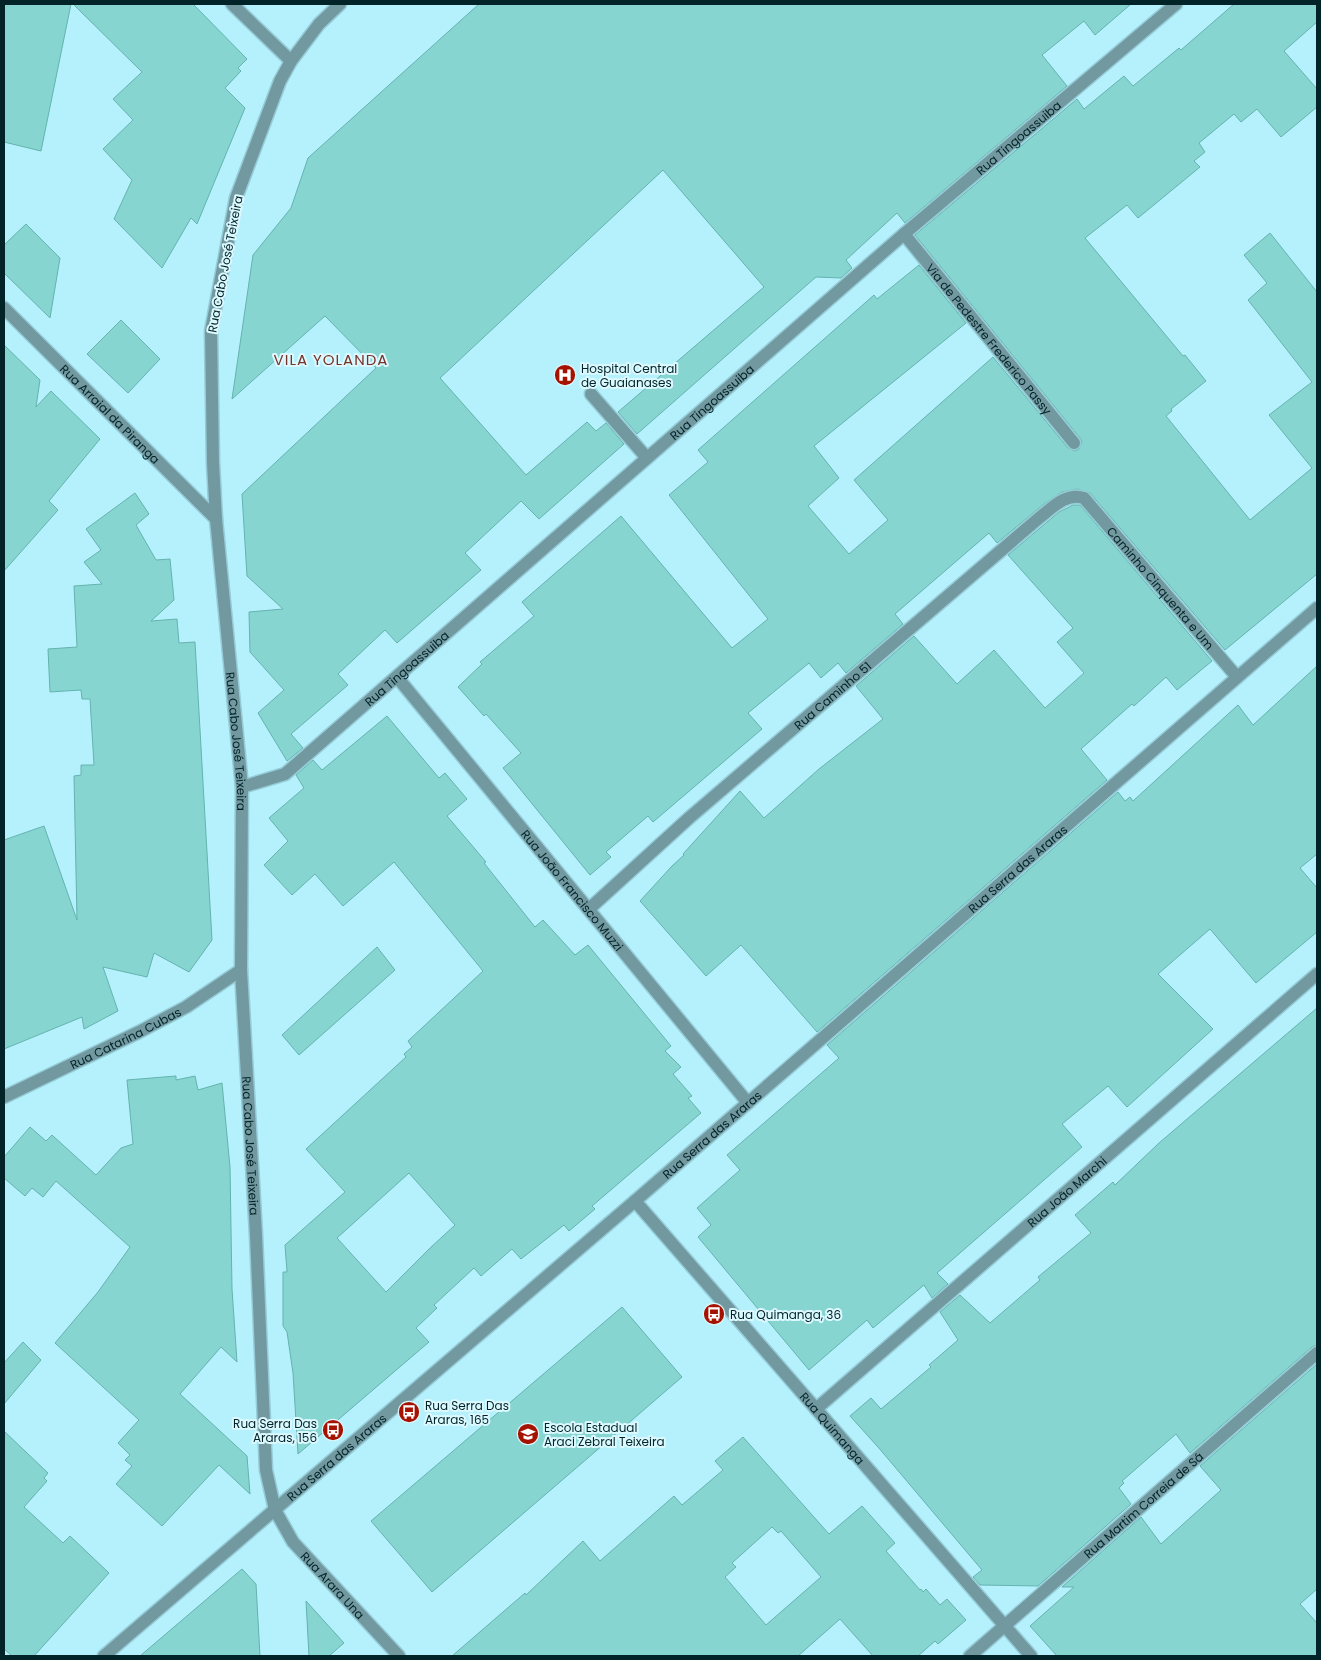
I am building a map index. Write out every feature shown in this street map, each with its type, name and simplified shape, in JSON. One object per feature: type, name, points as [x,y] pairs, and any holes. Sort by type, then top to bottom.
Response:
[{"type":"street","points":[[232,4],[291,61]]},
{"type":"street","name":"Rua Cabo José Teixeira","points":[[274,1510],[266,1470],[256,1235],[241,970],[242,787],[216,519],[213,463],[211,332],[236,198],[280,81],[291,61],[319,24],[340,4]]},
{"type":"street","name":"Rua Tingoassuiba","points":[[242,787],[285,774],[904,234],[1176,4]]},
{"type":"street","name":"Via de Pedestre Frederico Passy","points":[[904,234],[1074,443]]},
{"type":"street","name":"Rua Arraial da Piranga","points":[[4,308],[216,519]]},
{"type":"street","points":[[591,394],[647,458]]},
{"type":"street","name":"Caminho Cinquenta e Um","points":[[1084,498],[1237,678]]},
{"type":"street","name":"Rua Caminho 51","points":[[589,909],[689,818],[1039,518],[1064,499],[1084,498]]},
{"type":"street","name":"Rua Serra das Araras","points":[[104,1656],[635,1201],[1317,608]]},
{"type":"street","name":"Rua João Francisco Muzzi","points":[[397,677],[748,1102]]},
{"type":"street","name":"Rua Catarina Cubas","points":[[4,1097],[139,1032],[186,1007],[241,970]]},
{"type":"street","name":"Rua João Marchi","points":[[816,1409],[1317,974]]},
{"type":"street","name":"Rua Quimanga","points":[[635,1201],[1031,1656]]},
{"type":"street","name":"Rua Martim Correia de Sá","points":[[970,1656],[1317,1353]]},
{"type":"street","name":"Rua Arara Una","points":[[274,1510],[293,1542],[399,1656]]},
{"type":"building","points":[[4,4],[71,4],[41,151],[4,142]]},
{"type":"building","points":[[73,4],[193,4],[247,59],[238,68],[241,71],[225,88],[245,108],[197,224],[191,218],[162,268],[114,219],[132,180],[103,149],[133,120],[113,99],[142,72]]},
{"type":"building","points":[[479,4],[1131,4],[1095,35],[1084,21],[1042,55],[1067,86],[905,223],[897,213],[846,260],[852,268],[841,278],[816,277],[637,434],[618,412],[764,287],[663,170],[440,378],[526,475],[587,422],[596,431],[606,423],[624,444],[539,519],[521,501],[465,553],[481,570],[397,643],[385,630],[338,674],[348,685],[291,734],[303,748],[287,761],[258,713],[284,690],[250,652],[249,612],[283,609],[247,576],[242,494],[376,368],[325,316],[232,399],[253,255],[291,208],[308,158]]},
{"type":"building","points":[[1234,4],[1317,4],[1317,22],[1284,51],[1317,89],[1317,107],[1281,137],[1257,109],[1241,122],[1234,114],[1199,143],[1205,152],[1194,161],[1200,167],[1138,218],[1127,205],[1085,238],[1206,381],[1171,409],[1172,411],[1166,416],[1250,520],[1312,468],[1269,415],[1312,382],[1248,300],[1267,283],[1244,255],[1270,233],[1317,292],[1317,574],[1225,650],[1090,493],[1077,489],[1062,492],[1044,504],[997,543],[989,533],[895,614],[903,624],[846,673],[838,663],[821,678],[809,663],[748,713],[762,729],[653,822],[648,816],[606,852],[611,857],[590,875],[503,768],[521,753],[486,714],[484,716],[458,687],[482,664],[480,662],[534,616],[522,602],[621,516],[732,648],[768,619],[669,495],[708,462],[698,450],[874,295],[877,299],[919,265],[966,323],[814,446],[839,478],[808,506],[849,554],[888,520],[854,480],[993,357],[1068,448],[1075,451],[1079,449],[1082,442],[1080,438],[915,235],[1077,99],[1084,109],[1124,76],[1133,86],[1179,48],[1181,50]]},
{"type":"building","points":[[26,224],[60,258],[50,318],[4,273],[4,245]]},
{"type":"building","points":[[121,320],[160,359],[128,393],[87,354]]},
{"type":"building","points":[[4,345],[40,380],[36,407],[51,391],[100,439],[49,501],[58,510],[4,571]]},
{"type":"building","points":[[135,493],[149,514],[136,525],[156,560],[170,559],[174,600],[151,621],[177,619],[179,643],[195,642],[212,940],[189,972],[154,953],[147,977],[103,967],[118,1011],[84,1029],[82,1017],[4,1049],[4,840],[44,826],[77,920],[74,776],[81,775],[81,765],[94,765],[90,699],[82,699],[81,690],[50,692],[48,649],[77,647],[74,586],[102,584],[84,562],[101,550],[86,529]]},
{"type":"building","points":[[1073,505],[1080,505],[1212,661],[1177,690],[1166,677],[1081,749],[1107,780],[817,1032],[741,945],[706,976],[640,901],[684,855],[740,791],[764,818],[819,769],[883,719],[856,686],[914,636],[957,684],[994,650],[1045,708],[1084,673],[1057,642],[1073,628],[1008,555],[1059,512]]},
{"type":"building","points":[[1317,666],[1317,854],[1300,868],[1317,888],[1317,932],[1256,983],[1210,929],[1158,974],[1213,1029],[1127,1107],[1108,1086],[1062,1124],[1082,1147],[937,1273],[948,1284],[932,1298],[924,1285],[873,1328],[867,1320],[809,1370],[698,1237],[711,1225],[697,1208],[740,1170],[727,1155],[839,1058],[827,1045],[1118,792],[1125,801],[1130,797],[1133,801],[1238,705],[1253,725]]},
{"type":"building","points":[[387,716],[439,778],[445,773],[467,799],[447,816],[486,862],[484,863],[535,927],[543,920],[575,955],[588,945],[671,1046],[665,1051],[681,1067],[673,1074],[692,1096],[688,1098],[701,1113],[592,1206],[595,1209],[569,1231],[564,1225],[521,1259],[512,1249],[481,1276],[474,1268],[434,1305],[437,1308],[416,1328],[429,1342],[298,1454],[293,1373],[287,1332],[283,1326],[283,1272],[287,1272],[285,1245],[345,1192],[306,1149],[406,1057],[404,1054],[412,1047],[408,1041],[483,971],[394,862],[343,906],[315,874],[292,895],[264,865],[288,841],[269,818],[304,788],[296,775],[313,760],[322,770]],"holes":[[[409,1173],[455,1225],[386,1292],[337,1238]]]},
{"type":"building","points":[[377,947],[395,970],[299,1055],[282,1035]]},
{"type":"building","points":[[1317,1008],[1317,1345],[1312,1347],[1190,1453],[1176,1434],[1122,1481],[1124,1483],[1119,1488],[1131,1504],[1038,1586],[980,1585],[973,1577],[982,1570],[850,1416],[871,1398],[881,1409],[931,1367],[929,1365],[958,1340],[940,1312],[960,1295],[990,1323],[1040,1280],[1038,1277],[1091,1233],[1075,1215],[1113,1182],[1115,1185],[1159,1143]]},
{"type":"building","points":[[176,1076],[176,1080],[195,1076],[198,1090],[222,1083],[230,1167],[232,1289],[237,1362],[221,1347],[180,1394],[247,1456],[250,1494],[219,1465],[162,1526],[116,1484],[132,1466],[125,1460],[130,1455],[118,1443],[139,1420],[55,1343],[98,1292],[130,1247],[56,1181],[43,1197],[32,1188],[25,1196],[4,1178],[4,1157],[30,1127],[46,1141],[52,1135],[96,1175],[121,1148],[133,1144],[127,1080]]},
{"type":"building","points":[[622,1307],[682,1377],[432,1592],[371,1521]]},
{"type":"building","points":[[23,1342],[41,1360],[4,1404],[4,1363]]},
{"type":"building","points":[[1317,1364],[1317,1589],[1300,1604],[1317,1623],[1317,1656],[1057,1656],[1030,1626],[1074,1587],[1062,1587],[1141,1517],[1161,1544],[1221,1490],[1200,1466]]},
{"type":"building","points":[[4,1431],[48,1473],[44,1478],[47,1481],[24,1507],[63,1543],[70,1536],[109,1573],[34,1656],[12,1656],[4,1649]]},
{"type":"building","points":[[743,1437],[829,1534],[862,1506],[895,1543],[886,1551],[920,1590],[923,1592],[926,1589],[940,1605],[947,1599],[966,1620],[938,1644],[935,1641],[918,1656],[873,1656],[840,1619],[798,1656],[452,1656],[525,1593],[526,1595],[583,1541],[600,1561],[674,1496],[682,1505],[723,1470],[715,1461]],"holes":[[[772,1527],[778,1533],[781,1531],[821,1577],[766,1625],[725,1577],[736,1567],[732,1563]]]},
{"type":"building","points":[[242,1569],[256,1584],[260,1656],[140,1656]]},
{"type":"building","points":[[306,1601],[344,1643],[329,1656],[309,1656]]},
{"type":"place","name":"Hospital Central de Guaianases","points":[[565,375]]},
{"type":"place","name":"Rua Quimanga, 36","points":[[714,1314]]},
{"type":"place","name":"Rua Serra Das Araras, 165","points":[[409,1412]]},
{"type":"place","name":"Rua Serra Das Araras, 156","points":[[333,1430]]},
{"type":"place","name":"Escola Estadual Araci Zebral Teixeira","points":[[528,1434]]},
{"type":"district","name":"VILA YOLANDA","points":[[331,359]]}]
